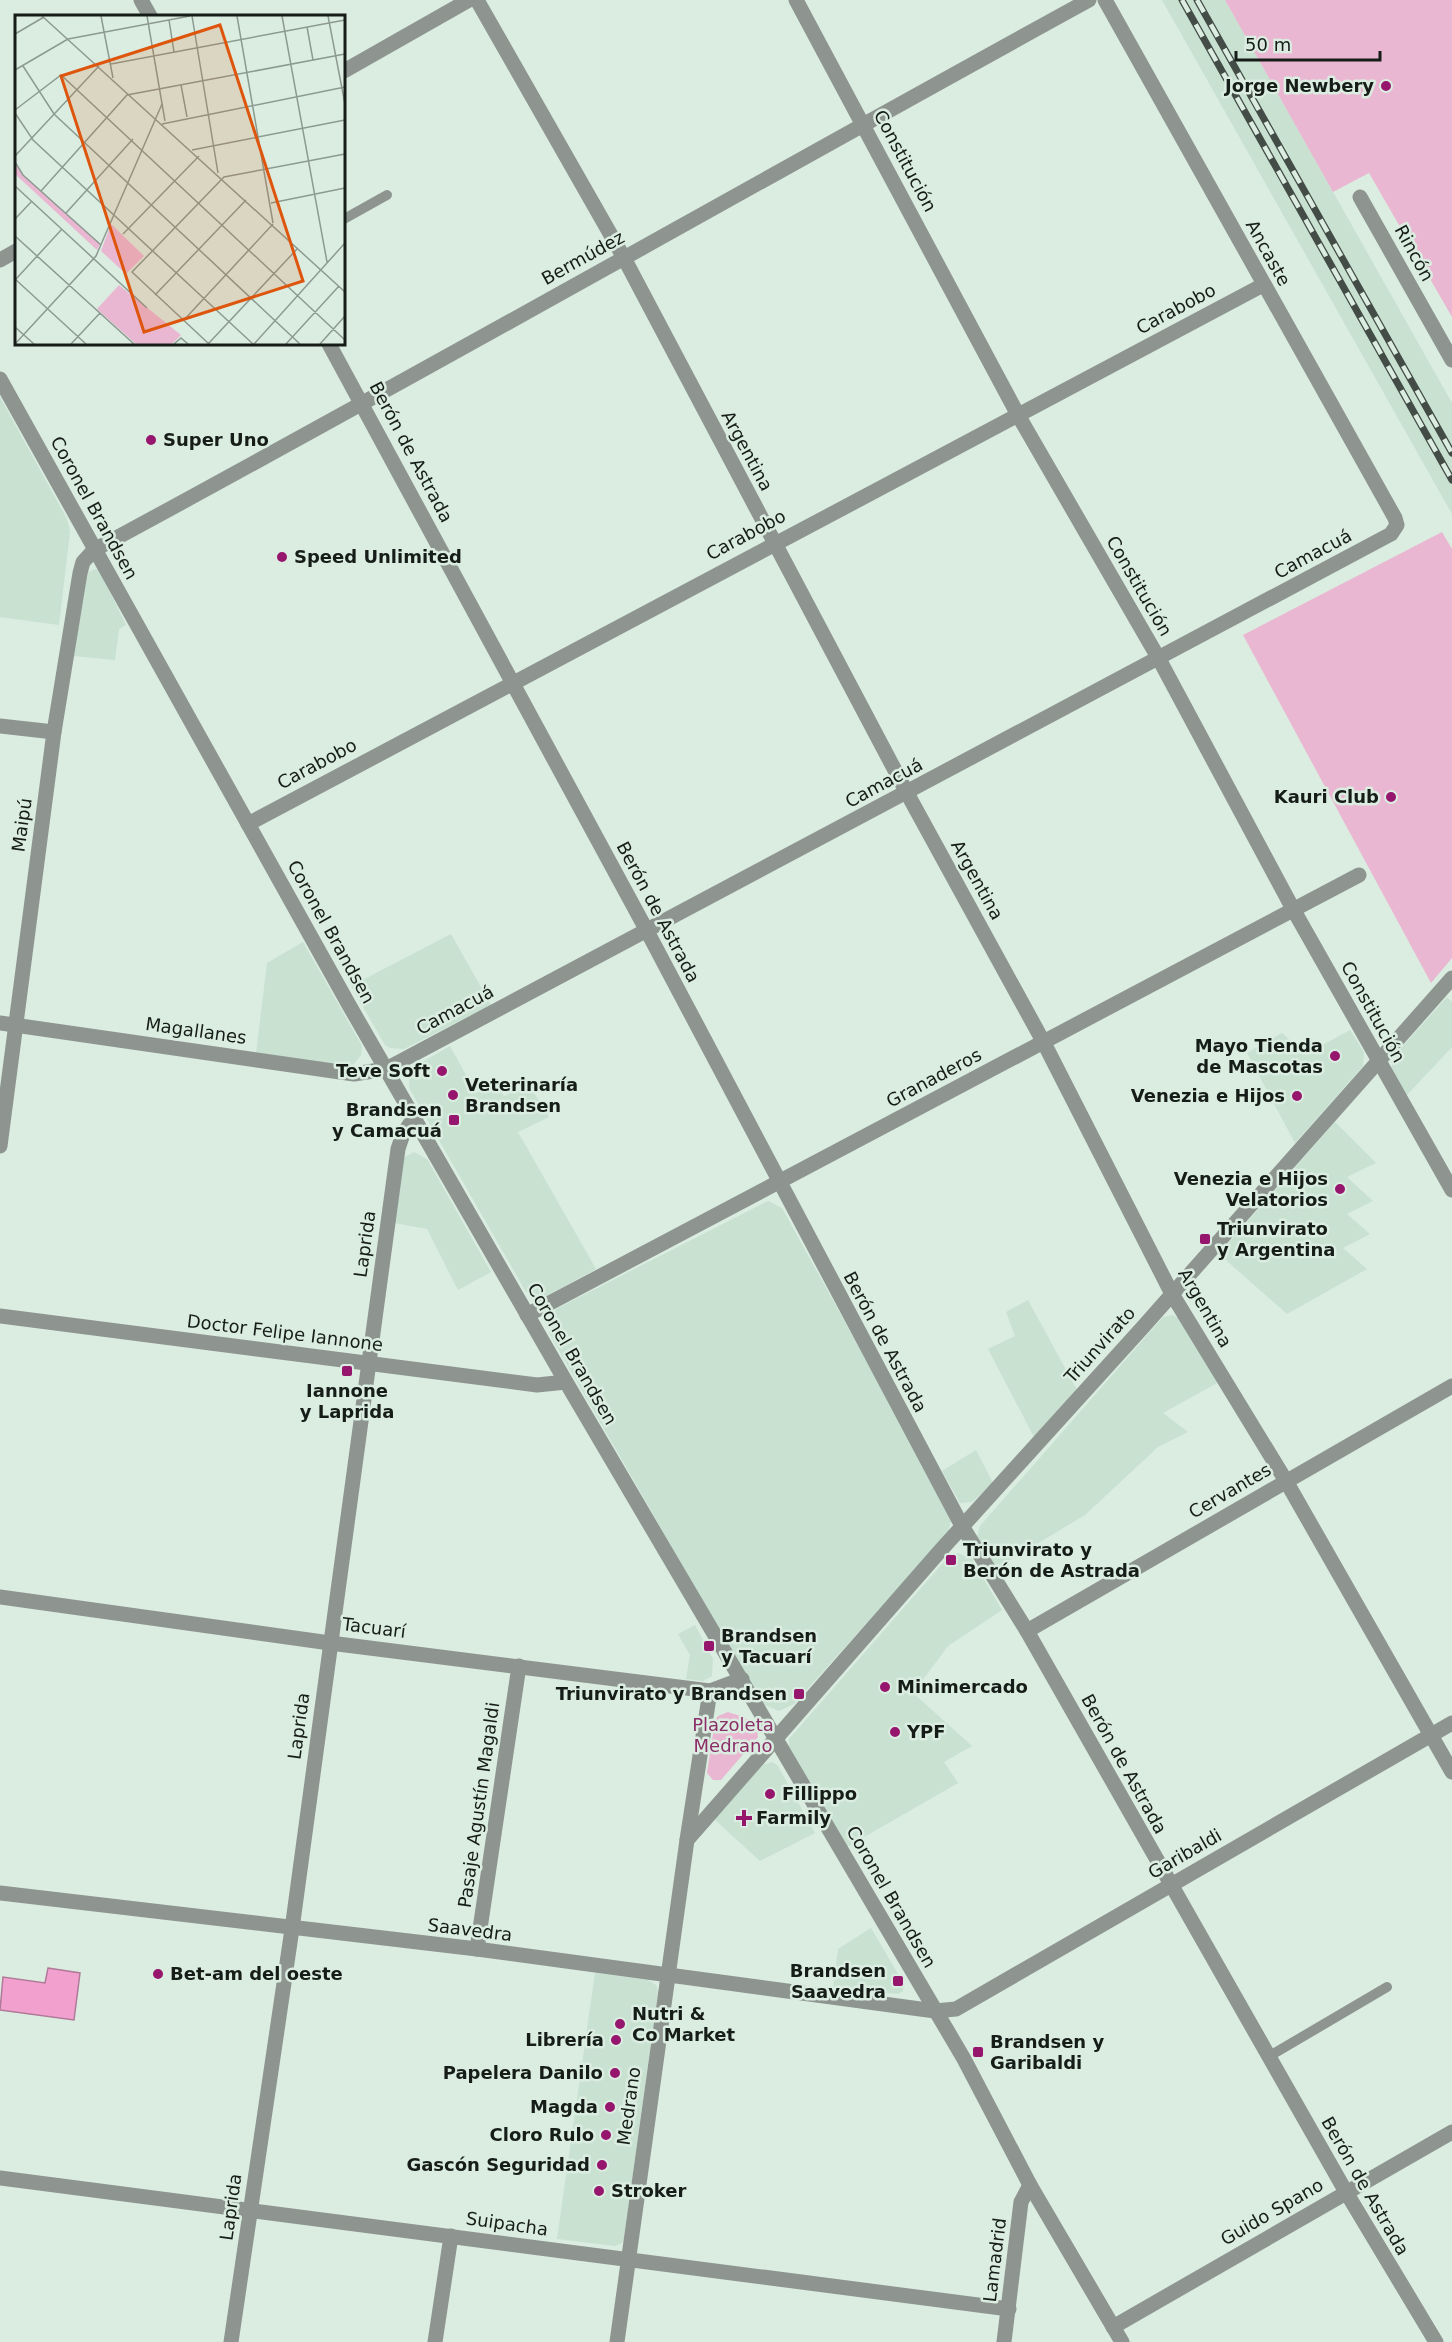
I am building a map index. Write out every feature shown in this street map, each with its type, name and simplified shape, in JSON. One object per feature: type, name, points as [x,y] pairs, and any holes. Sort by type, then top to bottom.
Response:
[{"type":"street","points":[[141,0],[149,15]]},
{"type":"street","points":[[345,70],[470,0]]},
{"type":"street","name":"Argentina","points":[[477,0],[624,258],[773,543],[1044,1043],[1172,1294],[1286,1481],[1452,1772]]},
{"type":"street","name":"Constitución","points":[[796,0],[1018,415],[1159,659],[1293,909],[1452,1190]]},
{"type":"street","name":"Bermúdez","points":[[94,550],[363,405],[863,123],[1089,0]]},
{"type":"street","name":"Ancaste","points":[[1105,0],[1397,525]]},
{"type":"street","name":"Rincón","points":[[1360,197],[1452,360]]},
{"type":"street","points":[[0,260],[15,252]]},
{"type":"street","name":"Carabobo","points":[[248,824],[512,681],[1263,285]]},
{"type":"street","name":"Berón de Astrada","points":[[330,345],[646,931],[962,1526],[1027,1631],[1268,2057],[1436,2342]]},
{"type":"street","name":"Coronel Brandsen","points":[[0,378],[94,550],[527,1316],[964,2059],[1030,2185],[1122,2342]]},
{"type":"street","name":"Camacuá","points":[[386,1069],[1159,659],[1391,534],[1397,525]]},
{"type":"street","name":"Maipú","points":[[0,1146],[8,1024],[54,732],[80,573],[83,562],[94,550]]},
{"type":"street","points":[[0,726],[54,732]]},
{"type":"street","name":"Granaderos","points":[[527,1316],[1359,875]]},
{"type":"street","name":"Triunvirato","points":[[776,1738],[962,1526],[1172,1294],[1452,978]]},
{"type":"street","name":"Magallanes","points":[[8,1024],[354,1074],[386,1069]]},
{"type":"street","name":"Laprida","points":[[231,2342],[292,1929],[398,1149],[403,1134],[414,1118]]},
{"type":"street","name":"Doctor Felipe Iannone","points":[[0,1316],[537,1385],[566,1382]]},
{"type":"street","name":"Cervantes","points":[[1027,1631],[1452,1386]]},
{"type":"street","name":"Tacuarí","points":[[0,1597],[330,1643],[710,1691],[742,1679]]},
{"type":"street","name":"Pasaje Agustín Magaldi","points":[[477,1949],[519,1666]]},
{"type":"street","name":"Medrano","points":[[617,2342],[667,1976],[710,1691]]},
{"type":"street","name":"Garibaldi","points":[[935,2011],[956,2009],[1452,1723]]},
{"type":"street","points":[[687,1840],[776,1738]]},
{"type":"street","name":"Saavedra","points":[[0,1893],[477,1949],[935,2011]]},
{"type":"street","name":"Guido Spano","points":[[1113,2327],[1452,2132]]},
{"type":"street","name":"Suipacha","points":[[0,2178],[628,2261],[1009,2308]]},
{"type":"street","name":"Lamadrid","points":[[1004,2342],[1021,2202],[1030,2185]]},
{"type":"street","points":[[435,2342],[452,2236]]},
{"type":"lane","points":[[345,218],[387,195]]},
{"type":"lane","points":[[1268,2057],[1387,1987]]},
{"type":"shaded area","points":[[1162,0],[1225,0],[1452,403],[1452,514]]},
{"type":"shaded area","points":[[0,397],[67,519],[70,532],[59,625],[0,617]]},
{"type":"shaded area","points":[[96,569],[100,572],[126,625],[119,629],[115,660],[73,656],[86,573]]},
{"type":"shaded area","points":[[451,934],[491,1005],[404,1049],[390,1048],[385,1045],[351,986]]},
{"type":"shaded area","points":[[303,942],[362,1046],[361,1055],[352,1066],[345,1068],[256,1054],[267,963]]},
{"type":"shaded area","points":[[1447,997],[1452,1002],[1452,1047],[1406,1096],[1391,1070],[1393,1057]]},
{"type":"shaded area","points":[[1350,1030],[1364,1052],[1363,1066],[1295,1143],[1247,1053],[1282,1033],[1306,1054]]},
{"type":"shaded area","points":[[450,1046],[476,1093],[495,1082],[504,1096],[529,1085],[549,1117],[518,1132],[596,1269],[544,1297],[531,1296],[526,1292],[409,1088],[410,1069]]},
{"type":"shaded area","points":[[1335,1122],[1376,1163],[1347,1177],[1373,1201],[1347,1214],[1370,1234],[1343,1248],[1367,1269],[1287,1314],[1219,1254]]},
{"type":"shaded area","points":[[414,1152],[427,1159],[491,1272],[458,1290],[427,1229],[394,1223],[403,1158]]},
{"type":"shaded area","points":[[768,1201],[782,1208],[948,1509],[951,1521],[948,1532],[794,1704],[779,1711],[762,1704],[549,1333],[550,1321],[556,1309]]},
{"type":"shaded area","points":[[1028,1300],[1077,1390],[1034,1437],[988,1349],[1015,1336],[1006,1312]]},
{"type":"shaded area","points":[[1173,1315],[1184,1322],[1217,1383],[1163,1413],[1188,1432],[1158,1447],[1085,1515],[995,1569],[977,1537],[980,1526],[1163,1317]]},
{"type":"shaded area","points":[[976,1450],[993,1483],[972,1502],[960,1503],[942,1471]]},
{"type":"shaded area","points":[[958,1553],[972,1559],[1002,1610],[948,1646],[913,1693],[972,1746],[944,1762],[958,1783],[845,1848],[789,1747],[789,1739],[949,1556]]},
{"type":"shaded area","points":[[695,1625],[713,1659],[712,1676],[703,1681],[686,1679],[690,1655],[678,1634]]},
{"type":"shaded area","points":[[772,1762],[778,1766],[815,1833],[760,1861],[714,1819],[763,1765]]},
{"type":"shaded area","points":[[871,1928],[904,1984],[903,1991],[898,1994],[833,1988],[838,1949]]},
{"type":"shaded area","points":[[48,1968],[80,1973],[74,2020],[0,2010],[3,1977],[45,1983]]},
{"type":"shaded area","points":[[595,1973],[648,1980],[656,1985],[658,1991],[624,2238],[622,2243],[615,2246],[557,2239]]},
{"type":"green space","name":"Jorge Newbery","points":[[1225,0],[1452,0],[1452,317],[1369,173],[1333,192]]},
{"type":"green space","name":"Kauri Club","points":[[1442,532],[1452,549],[1452,958],[1431,983],[1243,635]]},
{"type":"green space","name":"Plazoleta Medrano","points":[[728,1712],[752,1722],[758,1737],[721,1780],[713,1780],[707,1773],[715,1721],[718,1716]]},
{"type":"railway","points":[[1182,0],[1452,480]]},
{"type":"railway","points":[[1197,0],[1452,453]]},
{"type":"place","name":"Jorge Newbery","points":[[1386,86]]},
{"type":"place","name":"Super Uno","points":[[151,440]]},
{"type":"place","name":"Speed Unlimited","points":[[282,557]]},
{"type":"place","name":"Kauri Club","points":[[1391,797]]},
{"type":"place","name":"Mayo Tienda de Mascotas","points":[[1335,1056]]},
{"type":"place","name":"Teve Soft","points":[[442,1071]]},
{"type":"place","name":"Veterinaría Brandsen","points":[[453,1095]]},
{"type":"place","name":"Venezia e Hijos","points":[[1297,1096]]},
{"type":"place","name":"Brandsen y Camacuá","points":[[454,1120]]},
{"type":"place","name":"Venezia e Hijos Velatorios","points":[[1340,1189]]},
{"type":"place","name":"Triunvirato y Argentina","points":[[1205,1239]]},
{"type":"place","name":"Iannone y Laprida","points":[[347,1371]]},
{"type":"place","name":"Triunvirato y Berón de Astrada","points":[[951,1560]]},
{"type":"place","name":"Brandsen y Tacuarí","points":[[709,1646]]},
{"type":"place","name":"Minimercado","points":[[885,1687]]},
{"type":"place","name":"Triunvirato y Brandsen","points":[[799,1694]]},
{"type":"place","name":"YPF","points":[[895,1732]]},
{"type":"place","name":"Fillippo","points":[[770,1794]]},
{"type":"place","name":"Farmily","points":[[744,1818]]},
{"type":"place","name":"Bet-am del oeste","points":[[158,1974]]},
{"type":"place","name":"Brandsen Saavedra","points":[[898,1981]]},
{"type":"place","name":"Nutri & Co Market","points":[[620,2024]]},
{"type":"place","name":"Librería","points":[[616,2040]]},
{"type":"place","name":"Brandsen y Garibaldi","points":[[978,2052]]},
{"type":"place","name":"Papelera Danilo","points":[[615,2073]]},
{"type":"place","name":"Magda","points":[[610,2107]]},
{"type":"place","name":"Cloro Rulo","points":[[606,2135]]},
{"type":"place","name":"Gascón Seguridad","points":[[602,2165]]},
{"type":"place","name":"Stroker","points":[[599,2191]]}]
